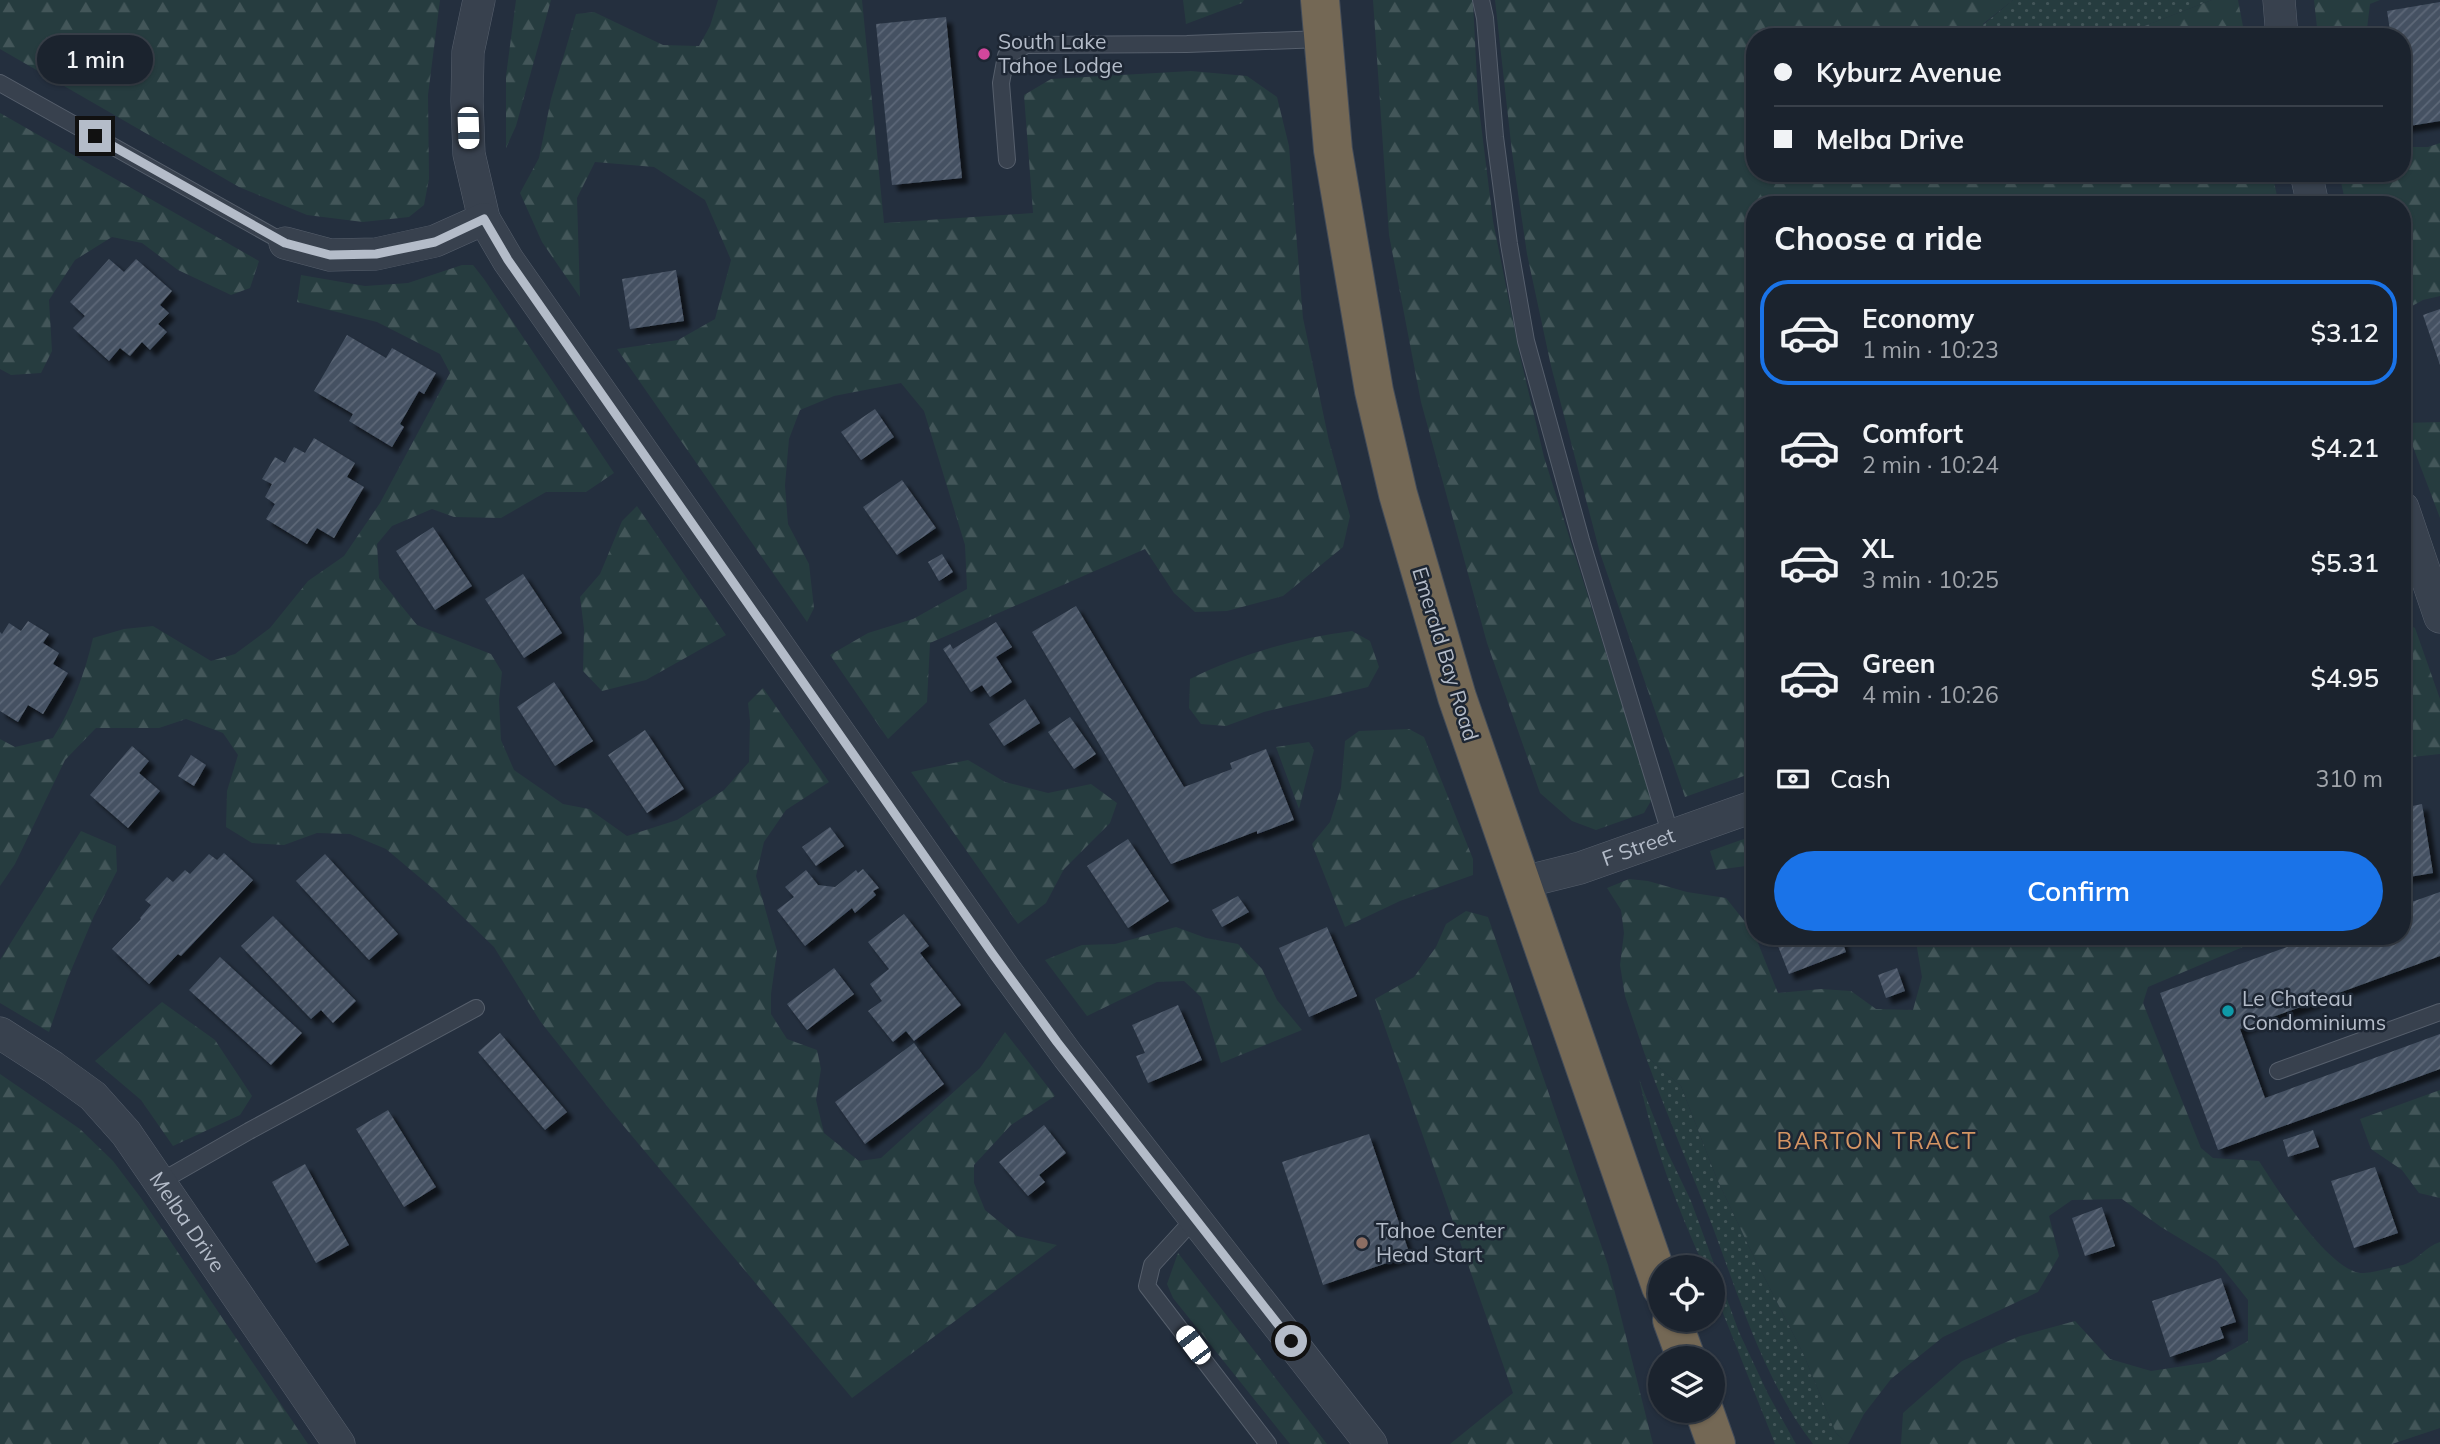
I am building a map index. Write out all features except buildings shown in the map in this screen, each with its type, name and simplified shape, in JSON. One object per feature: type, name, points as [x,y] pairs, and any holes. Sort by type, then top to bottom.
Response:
[{"type":"highway","name":"Emerald Bay Road","points":[[1320,0],[1333,150],[1352,271],[1374,391],[1398,494],[1457,697],[1650,1255]]},
{"type":"highway","points":[[1709,1423],[1716,1444]]},
{"type":"street","points":[[479,0],[468,52],[469,154],[484,219],[508,260],[948,891],[1057,1042],[1371,1444]]},
{"type":"street","points":[[2279,0],[2281,28]]},
{"type":"street","points":[[285,243],[330,255],[376,254],[435,242],[484,219]]},
{"type":"street","points":[[2411,535],[2440,617]]},
{"type":"street","name":"F Street","points":[[1520,883],[1580,868],[1746,809]]},
{"type":"street","name":"Melba Drive","points":[[0,1033],[93,1096],[126,1133],[339,1444]]},
{"type":"lane","points":[[1481,0],[1509,244],[1526,341],[1581,540],[1671,836]]},
{"type":"lane","points":[[1007,160],[1001,83],[1006,56],[1026,45],[1187,44],[1322,38]]},
{"type":"lane","points":[[0,83],[285,243]]},
{"type":"lane","points":[[160,1182],[249,1130],[476,1008]]},
{"type":"lane","points":[[2278,1071],[2440,1012]]},
{"type":"lane","points":[[1195,1218],[1152,1265],[1147,1286],[1268,1444]]},
{"type":"green space","points":[[0,0],[440,0],[428,95],[429,179],[424,205],[409,217],[363,222],[307,215],[239,187],[0,49]]},
{"type":"green space","points":[[516,0],[551,0],[516,126],[506,148],[506,76]]},
{"type":"green space","points":[[718,0],[862,0],[884,223],[1033,213],[1024,95],[1051,79],[1191,71],[1247,76],[1277,97],[1289,146],[1303,318],[1329,441],[1350,516],[1343,547],[1283,596],[1227,611],[1195,612],[1174,593],[1145,549],[930,643],[927,702],[888,739],[830,655],[868,633],[913,619],[967,589],[965,545],[924,411],[901,383],[834,396],[800,410],[789,439],[785,485],[788,524],[809,564],[814,608],[807,622],[617,349],[678,340],[715,319],[731,260],[705,200],[654,167],[595,162],[577,198],[580,297],[542,242],[520,193],[539,158],[551,99],[576,14],[594,12],[663,45],[699,46],[710,26]]},
{"type":"green space","points":[[1183,0],[1244,0],[1186,24]]},
{"type":"green space","points":[[1373,0],[1473,0],[1478,100],[1493,221],[1520,356],[1544,457],[1652,799],[1644,813],[1596,830],[1572,821],[1540,793],[1487,643],[1421,402],[1389,235]]},
{"type":"green space","points":[[1495,0],[2013,0],[1983,24],[1983,28],[1746,28],[1746,182],[2274,182],[2277,196],[1746,196],[1746,775],[1685,797],[1600,553],[1551,366],[1527,254],[1512,152]]},
{"type":"green space","points":[[2013,0],[2212,0],[2139,28],[1983,28],[1983,25]]},
{"type":"green space","points":[[2212,0],[2238,0],[2243,28],[2139,28]]},
{"type":"green space","points":[[2314,0],[2380,0],[2370,4],[2367,28],[2317,28]]},
{"type":"green space","points":[[0,113],[259,261],[250,288],[231,295],[178,270],[142,243],[112,237],[75,260],[49,300],[52,351],[41,373],[11,375],[0,369]]},
{"type":"green space","points":[[2440,143],[2440,296],[2411,307],[2411,196],[2344,196],[2341,182],[2411,182],[2411,147],[2428,147]]},
{"type":"green space","points":[[462,265],[473,265],[484,279],[614,473],[586,492],[546,492],[501,518],[454,517],[432,509],[392,526],[377,544],[379,578],[417,625],[491,654],[502,672],[499,700],[501,740],[514,770],[563,804],[589,809],[627,836],[677,820],[724,790],[749,762],[748,703],[763,688],[829,782],[786,810],[764,842],[756,876],[777,951],[771,1014],[787,1039],[817,1050],[821,1069],[816,1100],[824,1133],[859,1161],[881,1158],[980,1068],[1005,1032],[1055,1096],[1011,1125],[974,1165],[974,1183],[985,1210],[1017,1236],[1057,1245],[852,1398],[611,1111],[540,1021],[494,947],[438,893],[386,849],[350,834],[317,833],[284,845],[252,843],[226,827],[227,791],[238,755],[223,733],[186,719],[159,728],[96,728],[65,760],[15,864],[0,886],[0,739],[15,747],[53,738],[77,690],[93,638],[124,629],[153,626],[211,661],[235,654],[270,628],[308,581],[344,556],[380,503],[450,373],[440,354],[377,322],[297,302],[301,275],[365,286],[408,283]]},
{"type":"green space","points":[[2440,422],[2440,518],[2411,441],[2411,423]]},
{"type":"green space","points":[[637,506],[726,635],[646,680],[602,691],[583,671],[584,629],[580,597],[600,574],[622,521]]},
{"type":"green space","points":[[2411,626],[2415,628],[2440,699],[2440,754],[2411,757]]},
{"type":"green space","points":[[1352,631],[1370,641],[1379,667],[1368,687],[1264,712],[1226,726],[1201,724],[1189,708],[1190,679],[1269,648]]},
{"type":"green space","points":[[1409,729],[1424,737],[1473,859],[1473,875],[1400,901],[1345,927],[1312,844],[1330,822],[1341,788],[1345,741],[1359,731]]},
{"type":"green space","points":[[1309,742],[1314,750],[1299,809],[1276,747]]},
{"type":"green space","points":[[968,760],[1005,782],[1048,793],[1091,784],[1117,803],[1110,823],[1064,869],[1046,903],[1018,924],[911,772]]},
{"type":"green space","points":[[81,831],[116,846],[117,871],[94,916],[49,1032],[0,1003],[0,960]]},
{"type":"green space","points":[[1746,838],[1746,866],[1716,870],[1710,851]]},
{"type":"green space","points":[[1629,879],[1726,898],[1746,923],[1746,945],[1759,945],[1778,993],[1821,989],[1851,991],[1876,1009],[1913,1010],[1922,977],[1917,945],[2248,945],[2148,987],[2143,1003],[2201,1148],[2213,1158],[2259,1161],[2304,1226],[2333,1257],[2347,1268],[2360,1273],[2369,1272],[2408,1263],[2440,1242],[2440,1428],[2392,1444],[1901,1444],[1903,1413],[1962,1361],[2020,1336],[2075,1321],[2110,1359],[2151,1371],[2210,1362],[2248,1341],[2248,1300],[2217,1261],[2161,1227],[2122,1199],[2072,1200],[2049,1216],[2059,1256],[2038,1292],[1943,1337],[1891,1379],[1864,1414],[1848,1444],[1836,1433],[1803,1353],[1717,1179],[1681,1086],[1645,1055],[1625,996],[1620,965],[1624,933],[1621,910],[1607,888]]},
{"type":"green space","points":[[1466,911],[1488,917],[1608,1265],[1653,1444],[1450,1444],[1513,1393],[1375,999],[1414,977],[1436,947],[1446,924]]},
{"type":"green space","points":[[1176,927],[1206,938],[1238,944],[1262,969],[1277,1000],[1302,1030],[1221,1063],[1201,997],[1184,981],[1157,982],[1087,1016],[1045,960],[1082,945],[1115,944]]},
{"type":"green space","points":[[162,1002],[215,1040],[252,1096],[240,1115],[173,1146],[141,1100],[95,1061]]},
{"type":"green space","points":[[1645,1055],[1681,1086],[1717,1179],[1803,1353],[1836,1433],[1848,1444],[1813,1444],[1780,1393],[1743,1310],[1725,1255]]},
{"type":"green space","points":[[0,1074],[80,1129],[113,1161],[308,1444],[0,1444]]},
{"type":"green space","points":[[1639,1079],[1711,1255],[1699,1255],[1675,1198],[1651,1128]]},
{"type":"green space","points":[[2440,1090],[2440,1198],[2419,1193],[2402,1170],[2371,1149],[2360,1119]]},
{"type":"green space","points":[[1178,1253],[1327,1444],[1290,1444],[1173,1298],[1167,1284]]},
{"type":"green space","points":[[1725,1294],[1739,1332],[1768,1394],[1796,1444],[1775,1444],[1725,1318]]},
{"type":"place","name":"South Lake Tahoe Lodge","points":[[984,54]]},
{"type":"place","name":"Le Chateau Condominiums","points":[[2228,1011]]},
{"type":"place","name":"Tahoe Center Head Start","points":[[1362,1243]]},
{"type":"district","name":"BARTON TRACT","points":[[1877,1141]]},
{"type":"route","points":[[95,136],[285,243],[330,255],[376,254],[435,242],[484,219],[508,260],[992,953],[1057,1042],[1291,1341]]}]
